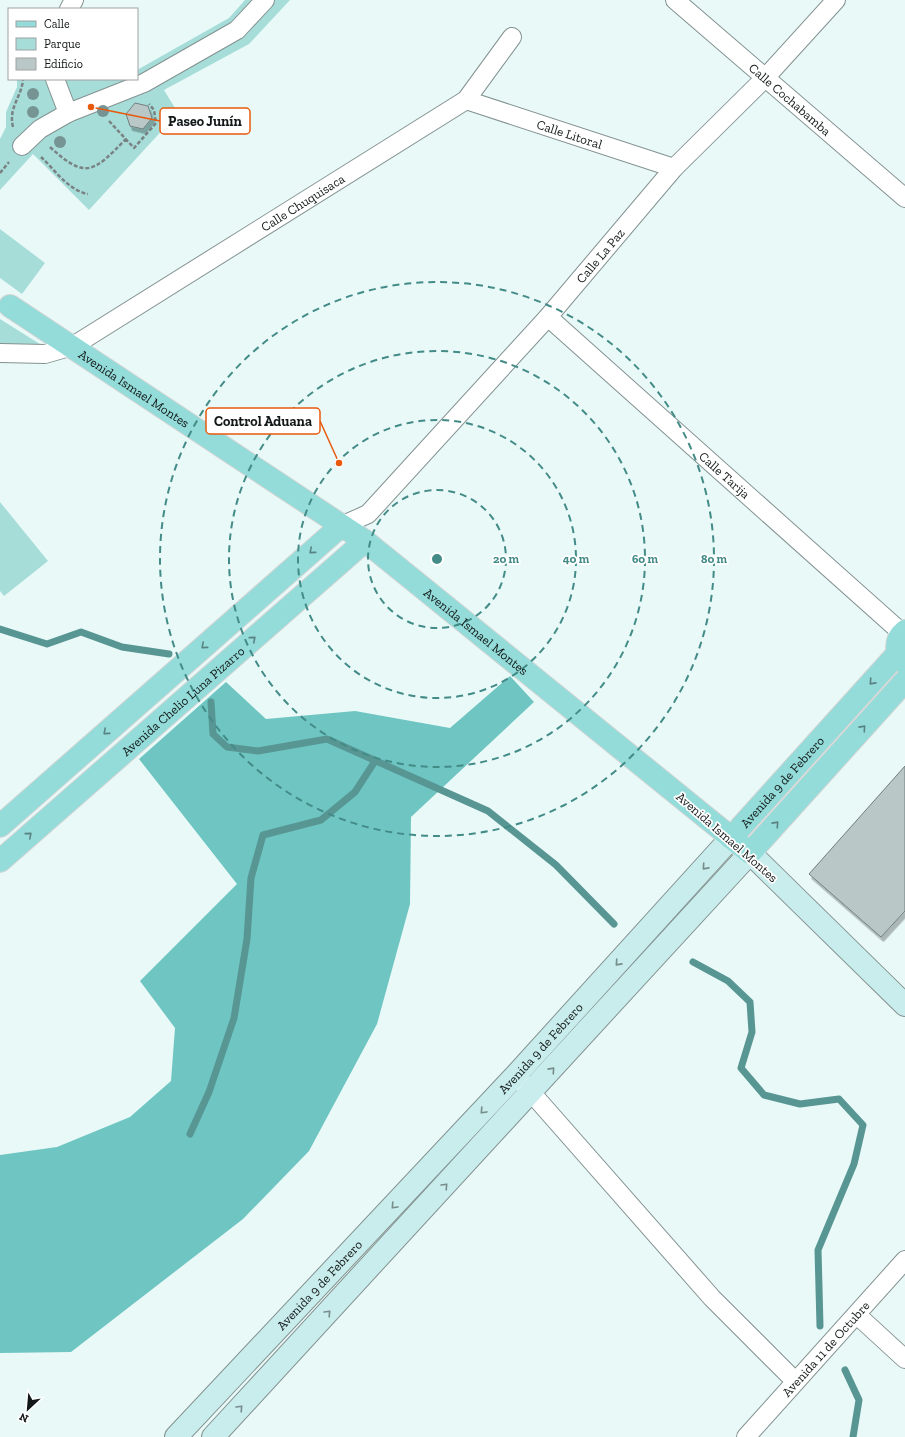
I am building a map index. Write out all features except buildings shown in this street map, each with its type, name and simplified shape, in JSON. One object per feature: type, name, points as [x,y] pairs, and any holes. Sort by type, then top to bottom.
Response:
[{"type":"main road","name":"Avenida Ismael Montes","points":[[5,302],[365,541],[750,853]]},
{"type":"main road","name":"Avenida Chelio Luna Pizarro","points":[[0,826],[341,526]]},
{"type":"main road","name":"Avenida Chelio Luna Pizarro","points":[[0,861],[365,541]]},
{"type":"main road","name":"Avenida 9 de Febrero","points":[[731,838],[902,645]]},
{"type":"main road","name":"Avenida 9 de Febrero","points":[[750,853],[905,681]]},
{"type":"street","points":[[28,140],[68,113],[144,83],[237,30],[265,0]]},
{"type":"street","name":"Calle Cochabamba","points":[[675,0],[905,198]]},
{"type":"street","name":"Calle La Paz","points":[[341,526],[368,514],[548,317],[674,168],[765,78],[836,0]]},
{"type":"street","name":"Calle Chuquisaca","points":[[0,353],[45,354],[73,346],[466,100],[512,37]]},
{"type":"street","points":[[55,80],[68,113]]},
{"type":"street","name":"Calle Litoral","points":[[466,100],[674,168]]},
{"type":"street","name":"Calle Tarija","points":[[548,317],[902,645]]},
{"type":"street","points":[[365,541],[368,514]]},
{"type":"street","name":"Avenida 9 de Febrero","points":[[176,1437],[516,1076],[731,838]]},
{"type":"street","name":"Avenida 9 de Febrero","points":[[213,1437],[531,1093],[750,853]]},
{"type":"street","name":"Avenida Ismael Montes","points":[[750,853],[905,1005]]},
{"type":"street","points":[[516,1076],[712,1298],[795,1381]]},
{"type":"street","name":"Avenida 11 de Octubre","points":[[746,1437],[905,1260]]},
{"type":"street","points":[[856,1315],[905,1359]]},
{"type":"path","points":[[23,80],[22,89],[12,110],[13,126],[16,132],[75,167],[83,169],[99,164],[126,139]]},
{"type":"path","points":[[109,121],[134,148],[156,123],[154,110],[149,103],[138,100],[130,88]]},
{"type":"path","points":[[28,140],[72,187],[80,192],[88,194]]},
{"type":"green space","points":[[245,0],[290,0],[249,44],[164,90],[178,113],[89,210],[33,154],[0,190],[0,139],[6,127],[6,112],[17,87],[17,80],[138,80],[138,69],[229,18]]},
{"type":"green space","points":[[0,229],[45,263],[22,294],[0,278]]},
{"type":"green space","points":[[0,319],[43,346],[0,347]]},
{"type":"green space","points":[[0,502],[48,561],[4,596],[0,591]]},
{"type":"shaded area","points":[[510,676],[534,702],[411,817],[410,904],[377,1024],[309,1151],[243,1219],[71,1352],[0,1353],[0,1155],[57,1147],[130,1117],[171,1081],[175,1028],[140,981],[237,884],[139,759],[226,682],[266,719],[355,711],[450,728]]},
{"type":"waterway","points":[[0,629],[47,644],[81,632],[122,647],[169,654]]},
{"type":"waterway","points":[[211,702],[213,734],[227,747],[258,751],[327,739],[488,811],[556,865],[614,924]]},
{"type":"waterway","points":[[190,1134],[209,1092],[234,1018],[247,939],[251,878],[263,835],[321,820],[355,792],[375,761]]},
{"type":"waterway","points":[[693,962],[728,981],[750,1002],[752,1032],[741,1068],[764,1095],[800,1104],[839,1099],[863,1125],[854,1164],[818,1250],[820,1326]]},
{"type":"waterway","points":[[845,1370],[859,1400],[853,1437]]},
{"type":"place","name":"Paseo Junín","points":[[91,107]]},
{"type":"place","name":"Control Aduana","points":[[339,463]]}]
